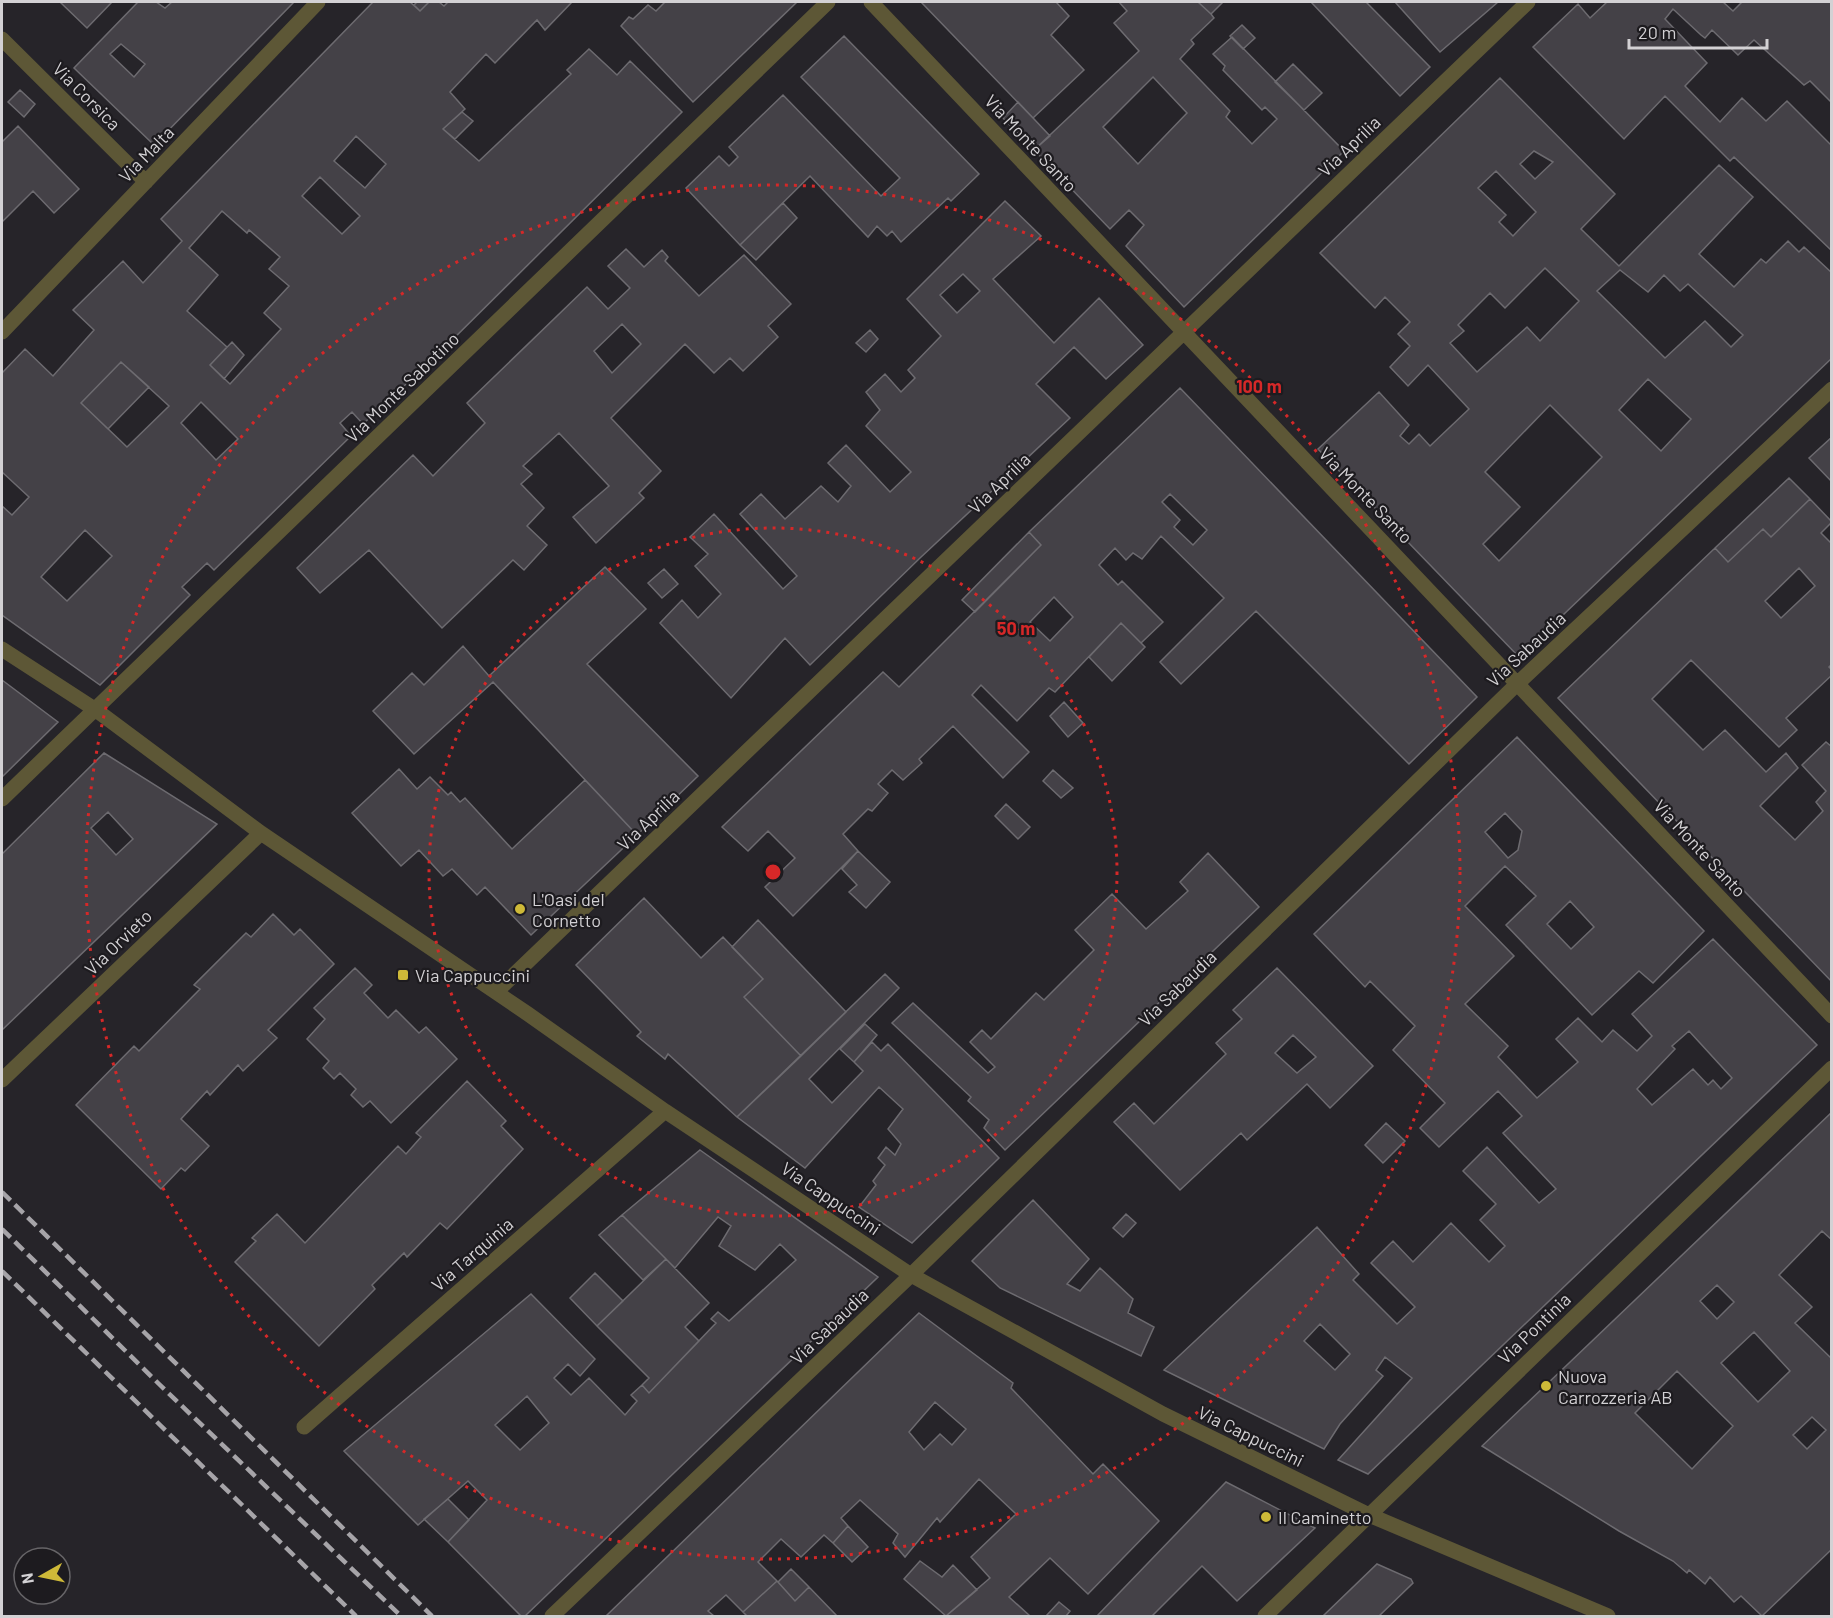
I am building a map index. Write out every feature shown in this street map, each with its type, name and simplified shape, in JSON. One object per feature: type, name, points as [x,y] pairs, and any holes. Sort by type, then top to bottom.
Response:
[{"type":"street","name":"Via Malta","points":[[2,332],[318,2]]},
{"type":"street","name":"Via Monte Sabotino","points":[[2,799],[828,2]]},
{"type":"street","name":"Via Monte Santo","points":[[871,2],[1832,1016]]},
{"type":"street","name":"Via Aprilia","points":[[496,992],[1528,2]]},
{"type":"street","name":"Via Corsica","points":[[2,39],[146,182]]},
{"type":"street","name":"Via Sabaudia","points":[[552,1617],[910,1275],[1518,683],[1832,389]]},
{"type":"street","name":"Via Cappuccini","points":[[2,649],[96,710],[261,833],[496,992],[665,1111],[910,1275],[1163,1414],[1369,1515],[1608,1617]]},
{"type":"street","name":"Via Orvieto","points":[[2,1080],[261,833]]},
{"type":"street","name":"Via Pontinia","points":[[1265,1617],[1832,1068]]},
{"type":"street","name":"Via Tarquinia","points":[[304,1427],[665,1111]]},
{"type":"building","points":[[60,2],[112,2],[87,28]]},
{"type":"building","points":[[138,2],[156,2],[165,8],[172,2],[294,2],[154,145],[74,68]],"holes":[[[121,44],[145,64],[134,77],[110,54]]]},
{"type":"building","points":[[373,2],[410,2],[420,11],[429,2],[439,2],[444,6],[448,2],[572,2],[545,30],[537,20],[495,63],[486,54],[450,92],[465,109],[443,129],[479,161],[571,74],[567,70],[589,49],[617,75],[630,61],[682,112],[433,359],[363,424],[352,412],[340,423],[351,436],[214,570],[207,563],[182,587],[190,595],[100,685],[2,615],[2,506],[12,515],[29,497],[2,472],[2,373],[25,349],[53,376],[94,330],[73,310],[123,261],[143,283],[182,241],[161,219]],"holes":[[[356,136],[386,164],[365,188],[334,161]],[[320,177],[360,216],[342,234],[302,196]],[[222,211],[247,233],[249,230],[280,257],[269,269],[289,286],[264,313],[281,329],[230,384],[210,365],[227,347],[187,311],[218,275],[189,248]],[[121,362],[169,406],[127,447],[81,403]],[[201,402],[238,439],[216,460],[181,423]],[[85,530],[112,556],[67,601],[41,577]]]},
{"type":"building","points":[[417,2],[429,2],[420,11],[414,5]]},
{"type":"building","points":[[665,2],[797,2],[693,102],[621,26],[629,17],[633,19],[648,5],[656,11]]},
{"type":"building","points":[[921,2],[1056,2],[1069,16],[1051,35],[1084,70],[1033,118]]},
{"type":"building","points":[[1119,2],[1198,2],[1214,18],[1191,40],[1194,44],[1180,59],[1230,111],[1226,117],[1252,144],[1277,119],[1265,107],[1262,110],[1223,70],[1225,66],[1213,54],[1232,37],[1344,151],[1184,307],[1126,246],[1144,225],[1129,210],[1110,229],[1034,150],[1139,51],[1114,23],[1127,11]],"holes":[[[1153,77],[1187,113],[1138,164],[1103,127]]]},
{"type":"building","points":[[1198,2],[1223,2],[1211,14]]},
{"type":"building","points":[[1311,2],[1366,2],[1430,67],[1400,96]]},
{"type":"building","points":[[1395,2],[1498,2],[1440,52]]},
{"type":"building","points":[[1607,2],[1723,2],[1733,11],[1742,2],[1832,2],[1832,103],[1810,81],[1804,85],[1754,40],[1738,55],[1712,30],[1705,38],[1673,9],[1665,19],[1707,63],[1685,86],[1720,122],[1742,98],[1766,121],[1787,101],[1832,146],[1832,251],[1734,157],[1730,161],[1665,96],[1624,139],[1533,47],[1578,4],[1590,18]]},
{"type":"building","points":[[1242,25],[1255,38],[1243,49],[1230,36]]},
{"type":"building","points":[[844,36],[979,174],[951,201],[948,198],[901,242],[892,231],[887,236],[877,226],[868,237],[810,176],[740,245],[686,188],[719,156],[729,166],[738,157],[729,147],[783,95],[881,196],[900,178],[801,77]]},
{"type":"building","points":[[1293,64],[1322,93],[1304,110],[1275,82]]},
{"type":"building","points":[[1500,78],[1615,194],[1581,229],[1619,266],[1719,165],[1753,197],[1699,254],[1734,287],[1761,259],[1766,263],[1788,241],[1799,252],[1804,247],[1832,273],[1832,358],[1519,657],[1318,449],[1379,392],[1409,425],[1400,436],[1409,444],[1419,434],[1430,446],[1469,409],[1428,365],[1408,386],[1390,367],[1410,346],[1398,334],[1410,322],[1385,297],[1375,308],[1320,253]],"holes":[[[1534,151],[1553,162],[1535,179],[1520,164]],[[1496,171],[1536,212],[1513,236],[1499,222],[1506,215],[1478,188]],[[1545,268],[1579,301],[1540,341],[1527,327],[1477,372],[1450,343],[1464,331],[1458,325],[1490,293],[1505,308]],[[1620,270],[1648,292],[1664,275],[1680,291],[1688,284],[1743,335],[1731,347],[1705,321],[1665,358],[1597,291]],[[1648,379],[1691,419],[1661,451],[1619,410]],[[1550,405],[1602,457],[1499,561],[1483,544],[1520,507],[1485,472]]]},
{"type":"building","points":[[20,90],[35,104],[24,117],[8,102]]},
{"type":"building","points":[[1018,102],[1050,136],[1034,150],[1003,118]]},
{"type":"building","points":[[462,112],[473,121],[455,139],[443,129]]},
{"type":"building","points":[[18,126],[79,189],[54,213],[33,191],[2,222],[2,142]]},
{"type":"building","points":[[1005,201],[1041,236],[993,279],[1054,343],[1099,298],[1143,345],[1106,379],[1074,347],[1036,384],[1070,418],[920,558],[810,665],[785,638],[731,698],[660,623],[682,600],[698,618],[721,594],[695,566],[708,554],[690,537],[714,514],[783,589],[797,576],[740,514],[761,494],[785,519],[821,486],[838,502],[851,486],[828,463],[846,445],[890,492],[911,472],[866,426],[880,410],[866,392],[885,374],[901,392],[915,378],[908,370],[941,336],[907,299]],"holes":[[[963,274],[980,291],[957,313],[940,295]]]},
{"type":"building","points":[[783,203],[797,218],[756,260],[740,245]]},
{"type":"building","points":[[626,249],[644,267],[662,250],[668,257],[665,261],[699,296],[744,255],[791,304],[768,326],[778,337],[743,371],[730,358],[714,373],[685,344],[611,418],[661,471],[639,493],[644,498],[596,543],[573,517],[609,486],[559,433],[523,466],[532,474],[521,484],[544,508],[527,526],[547,545],[524,570],[513,560],[442,628],[369,550],[320,593],[297,568],[413,455],[433,476],[485,423],[467,403],[587,287],[608,309],[630,288],[608,266]],"holes":[[[622,324],[641,344],[612,373],[594,351]]]},
{"type":"building","points":[[870,330],[878,339],[866,352],[856,343]]},
{"type":"building","points":[[232,342],[244,355],[224,379],[210,365]]},
{"type":"building","points":[[121,362],[149,387],[108,429],[81,403]]},
{"type":"building","points":[[1180,388],[1477,697],[1409,764],[1256,611],[1181,684],[1160,662],[1224,598],[1161,536],[1142,559],[1133,553],[1126,560],[1115,548],[1099,565],[1118,585],[1122,581],[1163,622],[1141,643],[1121,623],[1055,692],[1049,688],[1017,721],[981,685],[972,695],[1029,752],[1003,778],[953,726],[919,759],[922,763],[903,780],[892,770],[878,784],[888,793],[872,811],[868,809],[843,834],[858,851],[793,916],[765,887],[795,858],[768,831],[748,851],[722,827],[883,672],[899,687],[1041,545],[1029,532]],"holes":[[[1170,494],[1207,530],[1193,545],[1174,527],[1180,520],[1162,502]],[[1054,597],[1073,617],[1050,641],[1030,622]]]},
{"type":"building","points":[[1832,437],[1832,482],[1809,458]]},
{"type":"building","points":[[1789,478],[1810,499],[1771,537],[1763,529],[1728,562],[1715,548]]},
{"type":"building","points":[[1810,499],[1832,522],[1821,533],[1832,544],[1832,664],[1829,667],[1832,675],[1786,718],[1797,730],[1779,747],[1691,660],[1652,699],[1703,750],[1725,730],[1766,772],[1786,753],[1798,768],[1760,806],[1795,840],[1823,811],[1816,802],[1826,791],[1802,765],[1826,742],[1832,747],[1832,982],[1558,698],[1715,548],[1728,562],[1763,529],[1771,537]],"holes":[[[1799,568],[1815,586],[1781,618],[1765,601]]]},
{"type":"building","points":[[1029,532],[1041,545],[975,612],[962,600]]},
{"type":"building","points":[[605,567],[646,609],[587,664],[698,776],[637,835],[493,682],[414,754],[373,711],[412,673],[424,685],[463,646],[489,676]]},
{"type":"building","points":[[664,569],[678,584],[662,598],[648,583]]},
{"type":"building","points":[[1121,623],[1145,647],[1112,681],[1089,657]]},
{"type":"building","points":[[2,680],[58,722],[2,777]]},
{"type":"building","points":[[1064,702],[1083,723],[1068,737],[1050,716]]},
{"type":"building","points":[[1517,737],[1704,931],[1653,983],[1639,971],[1592,1015],[1506,925],[1536,896],[1505,866],[1465,906],[1514,956],[1465,1004],[1508,1046],[1498,1057],[1537,1098],[1578,1062],[1556,1039],[1578,1018],[1602,1042],[1613,1030],[1637,1051],[1652,1036],[1632,1014],[1713,939],[1817,1045],[1368,1474],[1338,1460],[1412,1378],[1385,1357],[1376,1370],[1383,1376],[1340,1424],[1324,1449],[1164,1370],[1317,1227],[1359,1274],[1353,1280],[1397,1324],[1415,1307],[1371,1263],[1393,1241],[1413,1262],[1451,1223],[1489,1262],[1505,1246],[1480,1220],[1496,1204],[1463,1171],[1487,1147],[1539,1203],[1556,1189],[1503,1133],[1522,1116],[1498,1091],[1439,1147],[1420,1128],[1445,1103],[1393,1050],[1415,1026],[1370,981],[1365,987],[1314,934]],"holes":[[[1505,813],[1522,831],[1518,850],[1508,858],[1485,832]],[[1570,901],[1594,927],[1571,949],[1547,924]],[[1689,1031],[1732,1078],[1721,1089],[1713,1080],[1708,1085],[1693,1069],[1652,1105],[1637,1089],[1675,1049],[1672,1046]],[[1320,1324],[1350,1354],[1335,1370],[1304,1341]]]},
{"type":"building","points":[[104,753],[217,824],[2,1030],[2,854]],"holes":[[[108,812],[133,839],[116,855],[91,828]]]},
{"type":"building","points":[[399,769],[417,789],[430,777],[448,795],[451,792],[460,802],[465,798],[512,849],[585,780],[637,835],[531,935],[485,887],[477,895],[452,869],[443,876],[419,850],[401,866],[352,813]]},
{"type":"building","points":[[1053,770],[1073,788],[1061,798],[1043,781]]},
{"type":"building","points":[[1006,804],[1030,827],[1018,839],[995,816]]},
{"type":"building","points":[[858,851],[890,882],[866,908],[849,892],[857,885],[842,869]]},
{"type":"building","points":[[1208,853],[1259,907],[1005,1150],[984,1128],[989,1120],[968,1101],[971,1097],[892,1023],[913,1003],[988,1073],[995,1067],[970,1042],[982,1030],[991,1039],[1036,993],[1044,1000],[1094,950],[1075,930],[1112,894],[1146,929],[1188,891],[1180,882]]},
{"type":"building","points":[[644,898],[701,958],[723,937],[763,979],[744,997],[801,1056],[737,1117],[668,1054],[665,1059],[637,1036],[641,1032],[576,965]]},
{"type":"building","points":[[273,914],[294,935],[300,929],[334,964],[268,1030],[277,1038],[243,1071],[238,1065],[210,1095],[207,1091],[181,1119],[209,1146],[185,1171],[181,1168],[161,1189],[76,1105],[134,1046],[139,1051],[200,989],[194,985],[246,933],[251,937]]},
{"type":"building","points":[[758,920],[846,1012],[801,1056],[744,997],[763,979],[732,947]]},
{"type":"building","points":[[355,968],[372,985],[364,993],[388,1018],[396,1010],[419,1033],[426,1027],[457,1059],[391,1123],[370,1101],[363,1107],[351,1095],[356,1089],[340,1073],[334,1079],[323,1068],[329,1061],[307,1039],[325,1019],[314,1008]]},
{"type":"building","points":[[1277,968],[1373,1066],[1330,1108],[1307,1084],[1247,1140],[1241,1133],[1180,1190],[1114,1122],[1134,1103],[1154,1124],[1226,1054],[1216,1043],[1242,1019],[1233,1010]],"holes":[[[1293,1035],[1316,1057],[1297,1073],[1275,1053]]]},
{"type":"building","points":[[885,974],[899,988],[809,1079],[832,1103],[863,1071],[854,1062],[872,1042],[881,1051],[888,1044],[999,1158],[912,1243],[859,1207],[876,1185],[873,1181],[885,1165],[878,1158],[886,1147],[895,1155],[901,1144],[888,1129],[903,1109],[879,1087],[805,1168],[737,1117]]},
{"type":"building","points":[[865,1024],[877,1035],[854,1062],[840,1049]]},
{"type":"building","points":[[467,1081],[506,1121],[501,1126],[523,1149],[447,1229],[440,1223],[407,1257],[404,1253],[372,1285],[375,1289],[319,1346],[235,1262],[256,1241],[252,1238],[277,1214],[305,1243],[398,1146],[406,1154],[421,1137],[416,1133]]},
{"type":"building","points":[[1832,1112],[1832,1240],[1822,1231],[1779,1275],[1812,1307],[1795,1323],[1832,1359],[1832,1549],[1762,1616],[1741,1596],[1734,1602],[1710,1577],[1705,1584],[1689,1570],[1687,1573],[1673,1561],[1619,1531],[1482,1446]],"holes":[[[1717,1285],[1734,1302],[1717,1319],[1700,1301]],[[1754,1332],[1790,1371],[1758,1402],[1721,1363]],[[1677,1371],[1733,1426],[1692,1469],[1635,1413]],[[1812,1417],[1826,1430],[1807,1449],[1793,1435]]]},
{"type":"building","points":[[1386,1123],[1405,1141],[1383,1163],[1365,1145]]},
{"type":"building","points":[[700,1150],[878,1277],[525,1616],[521,1616],[448,1542],[487,1500],[468,1481],[418,1525],[344,1451],[531,1294],[595,1359],[580,1376],[568,1364],[554,1378],[571,1395],[589,1378],[625,1415],[637,1401],[631,1395],[642,1385],[649,1393],[716,1323],[711,1319],[718,1312],[729,1321],[796,1260],[780,1244],[755,1270],[719,1246],[731,1226],[718,1217],[675,1268],[622,1215]],"holes":[[[527,1396],[549,1423],[520,1450],[495,1425]]]},
{"type":"building","points":[[1033,1200],[1089,1259],[1067,1284],[1080,1291],[1100,1268],[1133,1299],[1128,1313],[1154,1327],[1141,1356],[1000,1288],[972,1261]]},
{"type":"building","points":[[1126,1214],[1136,1223],[1123,1237],[1113,1228]]},
{"type":"building","points":[[622,1215],[666,1259],[643,1280],[599,1235]]},
{"type":"building","points":[[666,1259],[709,1303],[685,1327],[699,1341],[649,1393],[642,1385],[649,1378],[597,1326]]},
{"type":"building","points":[[595,1273],[623,1301],[597,1326],[570,1298]]},
{"type":"building","points":[[919,1313],[1013,1383],[1011,1388],[1093,1474],[1103,1464],[1159,1521],[1088,1594],[1050,1558],[1009,1597],[1030,1616],[946,1616],[990,1578],[971,1557],[1016,1514],[979,1479],[940,1522],[937,1518],[905,1557],[893,1543],[898,1534],[860,1500],[841,1518],[848,1526],[833,1543],[824,1535],[801,1557],[781,1539],[758,1562],[777,1581],[743,1612],[726,1595],[708,1611],[714,1616],[606,1616]],"holes":[[[935,1402],[966,1429],[952,1445],[940,1434],[924,1450],[909,1432]]]},
{"type":"building","points":[[1226,1482],[1315,1528],[1237,1601],[1202,1566],[1152,1616],[1097,1616]]},
{"type":"building","points":[[448,1499],[469,1520],[448,1542],[424,1519]]},
{"type":"building","points":[[848,1526],[868,1547],[852,1562],[833,1543]]},
{"type":"building","points":[[920,1561],[942,1577],[953,1565],[977,1590],[946,1616],[904,1579]]},
{"type":"building","points":[[1377,1564],[1411,1579],[1413,1583],[1379,1616],[1323,1616]]},
{"type":"building","points":[[791,1569],[809,1587],[795,1601],[778,1582]]},
{"type":"building","points":[[777,1581],[795,1601],[809,1587],[837,1616],[747,1616],[743,1612]]},
{"type":"building","points":[[1059,1602],[1070,1611],[1066,1616],[1046,1616]]},
{"type":"railway","points":[[2,1192],[432,1616]]},
{"type":"railway","points":[[2,1229],[159,1384],[401,1616]]},
{"type":"railway","points":[[2,1271],[356,1616]]},
{"type":"place","name":"L'Oasi del Cornetto","points":[[520,909]]},
{"type":"place","name":"Via Cappuccini","points":[[403,975]]},
{"type":"place","name":"Nuova Carrozzeria AB","points":[[1546,1386]]},
{"type":"place","name":"Il Caminetto","points":[[1266,1517]]}]
